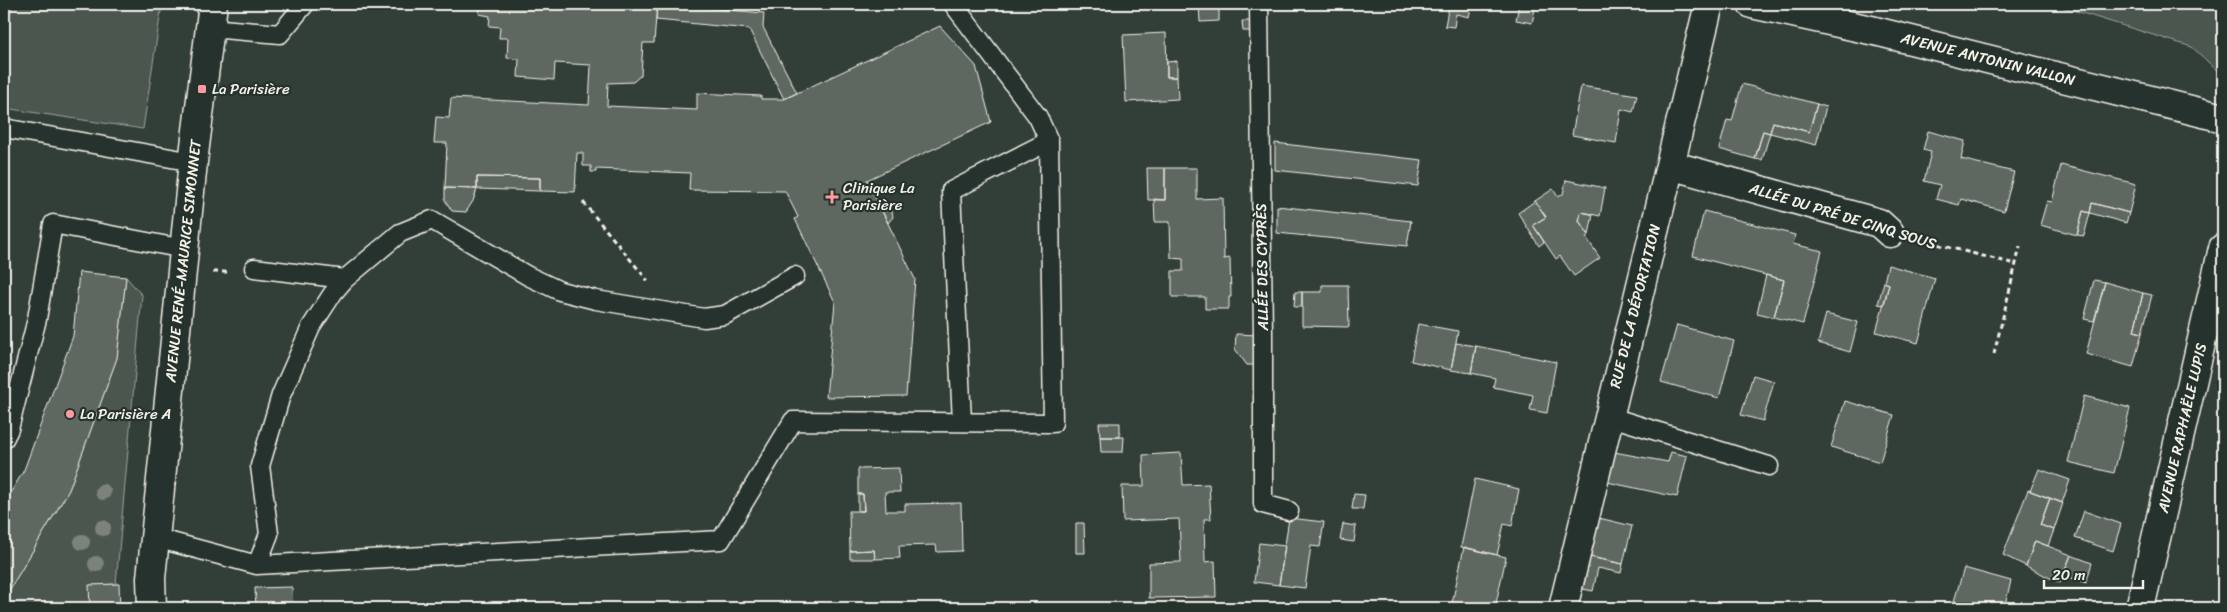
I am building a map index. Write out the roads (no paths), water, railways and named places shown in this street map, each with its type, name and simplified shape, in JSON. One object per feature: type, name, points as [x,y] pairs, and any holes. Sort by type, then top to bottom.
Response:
[{"type":"street","name":"RUE DE LA DÉPORTATION","points":[[1563,608],[1709,4]]},
{"type":"street","name":"AVENUE ANTONIN VALLON","points":[[1752,4],[1875,31],[2223,118]]},
{"type":"street","name":"AVENUE RENÉ-MAURICE SIMONNET","points":[[152,608],[151,578],[184,249],[212,16]]},
{"type":"street","name":"ALLÉE DU PRÉ DE CINQ SOUS","points":[[1670,165],[1879,223],[1890,232]]},
{"type":"street","name":"AVENUE RAPHAËLE LUPIS","points":[[2140,608],[2223,248]]},
{"type":"lane","points":[[212,16],[280,34],[305,4]]},
{"type":"lane","points":[[156,538],[257,565],[722,540],[793,421],[1053,423],[1049,141],[1038,117],[953,4]]},
{"type":"lane","name":"ALLÉE DES CYPRÈS","points":[[1259,4],[1263,504],[1289,510]]},
{"type":"lane","points":[[4,128],[193,162]]},
{"type":"lane","points":[[962,422],[951,191],[1049,141]]},
{"type":"lane","points":[[257,565],[269,534],[260,466],[282,395],[311,327],[333,293],[345,279],[400,232],[432,220],[528,276],[560,291],[596,300],[704,318],[725,315],[795,276]]},
{"type":"lane","points":[[4,439],[9,429],[37,319],[53,224],[184,249]]},
{"type":"lane","points":[[254,268],[345,279]]},
{"type":"lane","points":[[1608,416],[1769,466]]},
{"type":"place","name":"La Parisière","points":[[202,89]]},
{"type":"place","name":"Clinique La Parisière","points":[[832,197]]},
{"type":"place","name":"La Parisière A","points":[[70,414]]}]
